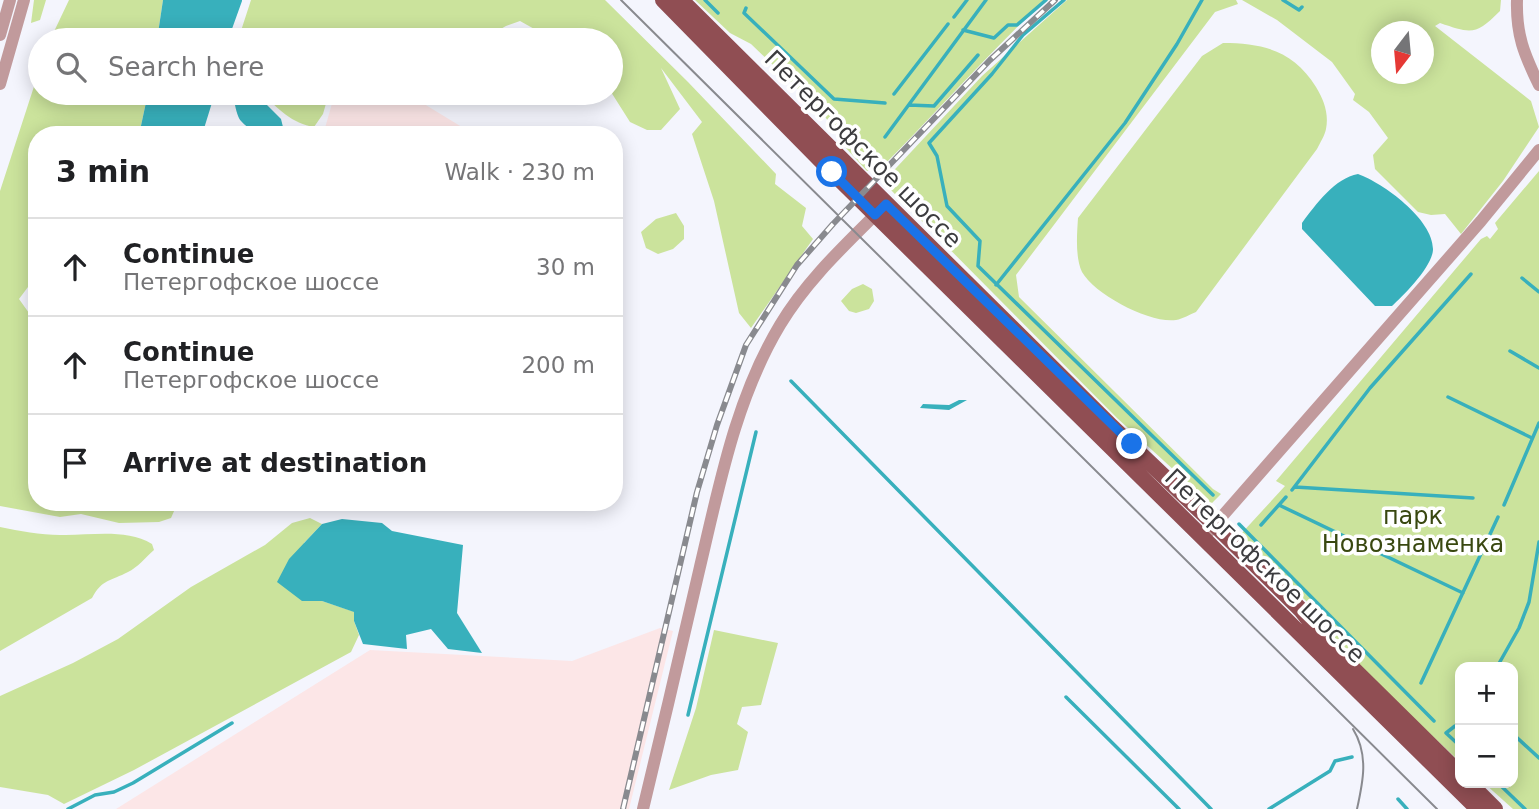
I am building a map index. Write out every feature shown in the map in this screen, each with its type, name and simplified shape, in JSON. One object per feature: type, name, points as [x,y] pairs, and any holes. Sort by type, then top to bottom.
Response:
[{"type":"main road","name":"Петергофское шоссе","points":[[663,0],[1210,531],[1478,809]]},
{"type":"main road","name":"Петергофское шоссе","points":[[681,0],[881,209]]},
{"type":"main road","name":"Петергофское шоссе","points":[[1210,531],[1301,610],[1327,643],[1455,769]]},
{"type":"main road","points":[[1474,788],[1496,809]]},
{"type":"street","points":[[0,35],[10,0]]},
{"type":"street","points":[[0,84],[24,0]]},
{"type":"street","points":[[1517,0],[1522,50],[1539,85]]},
{"type":"street","points":[[1210,531],[1472,231],[1539,150]]},
{"type":"street","points":[[643,809],[727,448],[753,377],[780,324],[795,303],[819,273],[881,209]]},
{"type":"shaded area","points":[[332,105],[426,105],[460,126],[326,126]]},
{"type":"shaded area","points":[[660,628],[673,631],[629,809],[116,809],[370,650],[572,661]]},
{"type":"green space","points":[[34,0],[46,0],[40,20],[31,23]]},
{"type":"green space","points":[[69,0],[163,0],[159,28],[56,28]]},
{"type":"green space","points":[[251,0],[605,0],[776,174],[775,184],[806,208],[802,226],[813,239],[751,328],[739,313],[714,201],[692,134],[702,122],[661,68],[680,109],[661,130],[647,130],[630,122],[619,105],[623,105],[623,28],[533,28],[520,21],[502,28],[242,28]]},
{"type":"green space","points":[[695,0],[1045,0],[878,171],[867,171],[845,147],[822,112],[751,44],[730,33]]},
{"type":"green space","points":[[1067,0],[1236,0],[1238,4],[1215,12],[1016,275],[1019,297],[1221,494],[1211,504],[1117,418],[883,182],[982,76]]},
{"type":"green space","points":[[1242,0],[1501,0],[1500,11],[1479,28],[1467,30],[1440,23],[1435,26],[1531,101],[1539,127],[1503,181],[1461,234],[1445,214],[1418,212],[1375,169],[1373,155],[1388,138],[1369,112],[1353,100],[1355,94],[1332,62],[1277,20]]},
{"type":"green space","points":[[1223,43],[1264,47],[1298,65],[1321,97],[1327,123],[1317,149],[1196,312],[1181,319],[1165,320],[1124,306],[1089,281],[1082,272],[1077,253],[1078,218],[1202,56]]},
{"type":"green space","points":[[28,105],[145,105],[141,126],[28,126],[28,287],[19,299],[28,312],[28,511],[174,511],[171,518],[159,522],[119,523],[81,514],[60,517],[0,506],[0,191]]},
{"type":"green space","points":[[274,105],[326,105],[315,126],[292,119]]},
{"type":"green space","name":"парк Новознаменка","points":[[1539,171],[1539,809],[1513,809],[1490,788],[1518,788],[1518,662],[1455,662],[1455,757],[1335,644],[1323,618],[1240,535],[1285,486],[1276,481],[1481,239],[1487,236],[1490,239],[1498,229],[1495,223]]},
{"type":"green space","points":[[676,213],[684,226],[684,239],[673,249],[658,254],[646,248],[641,232],[656,219]]},
{"type":"green space","points":[[863,284],[872,289],[874,301],[869,309],[856,313],[849,311],[841,301],[852,289]]},
{"type":"green space","points":[[310,518],[322,524],[304,543],[302,601],[322,601],[355,612],[354,621],[359,635],[351,652],[134,770],[64,804],[48,795],[0,787],[0,696],[118,639],[191,587],[265,545],[292,523]]},
{"type":"green space","points":[[0,527],[45,534],[119,534],[152,544],[154,550],[131,570],[103,584],[92,598],[0,651]]},
{"type":"green space","points":[[714,630],[778,643],[761,705],[742,707],[737,724],[748,732],[738,770],[711,775],[669,790],[696,708]]},
{"type":"water","points":[[163,0],[242,0],[232,28],[159,28]]},
{"type":"water","points":[[145,105],[211,105],[205,126],[141,126]]},
{"type":"water","points":[[235,105],[267,105],[281,119],[283,126],[247,126],[239,118]]},
{"type":"water","points":[[1358,174],[1380,185],[1405,204],[1416,214],[1431,238],[1433,249],[1428,264],[1392,306],[1375,306],[1302,229],[1302,223],[1313,208],[1334,186]]},
{"type":"water","points":[[959,400],[967,400],[949,410],[920,408],[923,404],[949,405]]},
{"type":"water","points":[[342,519],[382,523],[392,531],[463,545],[457,613],[482,653],[448,649],[431,629],[406,635],[407,649],[363,644],[354,621],[354,612],[322,601],[302,601],[277,582],[289,559],[322,524]]},
{"type":"waterway","points":[[705,0],[718,13]]},
{"type":"waterway","points":[[954,17],[967,0]]},
{"type":"waterway","points":[[885,137],[986,0]]},
{"type":"waterway","points":[[963,30],[994,38],[1008,25],[1017,25],[1046,0]]},
{"type":"waterway","points":[[1064,0],[1023,35],[992,74],[929,143],[937,156],[947,206],[980,241],[978,266],[1213,495]]},
{"type":"waterway","points":[[996,285],[1125,123],[1177,44],[1202,0]]},
{"type":"waterway","points":[[1283,0],[1299,10],[1302,7]]},
{"type":"waterway","points":[[746,8],[744,13],[834,99],[885,103]]},
{"type":"waterway","points":[[894,94],[948,24]]},
{"type":"waterway","points":[[909,105],[934,106],[978,55]]},
{"type":"waterway","points":[[1292,490],[1370,388],[1471,274]]},
{"type":"waterway","points":[[1522,278],[1539,292]]},
{"type":"waterway","points":[[1510,351],[1539,368]]},
{"type":"waterway","points":[[791,381],[1211,809]]},
{"type":"waterway","points":[[1448,397],[1532,438]]},
{"type":"waterway","points":[[1504,505],[1539,423]]},
{"type":"waterway","points":[[688,715],[756,432]]},
{"type":"waterway","points":[[1295,487],[1473,498]]},
{"type":"waterway","points":[[1261,525],[1286,497]]},
{"type":"waterway","points":[[1279,505],[1463,593]]},
{"type":"waterway","points":[[1421,683],[1498,517]]},
{"type":"waterway","points":[[1239,524],[1434,721]]},
{"type":"waterway","points":[[1500,662],[1519,628],[1529,602],[1539,542]]},
{"type":"waterway","points":[[1066,697],[1179,809]]},
{"type":"waterway","points":[[68,809],[95,795],[114,792],[133,783],[232,723]]},
{"type":"waterway","points":[[1455,726],[1446,733],[1455,741]]},
{"type":"waterway","points":[[1518,739],[1539,758]]},
{"type":"waterway","points":[[1269,809],[1330,771],[1335,761],[1352,757]]},
{"type":"waterway","points":[[1503,788],[1525,809]]},
{"type":"waterway","points":[[1398,799],[1407,809]]},
{"type":"tram line","points":[[621,0],[1437,809]]},
{"type":"tram line","points":[[1353,729],[1363,759],[1363,779],[1357,809]]},
{"type":"railway","points":[[623,809],[697,492],[717,425],[746,345],[797,265],[833,224],[990,60],[1055,0]]},
{"type":"route","points":[[832,172],[875,215],[886,204],[1132,444]]}]
